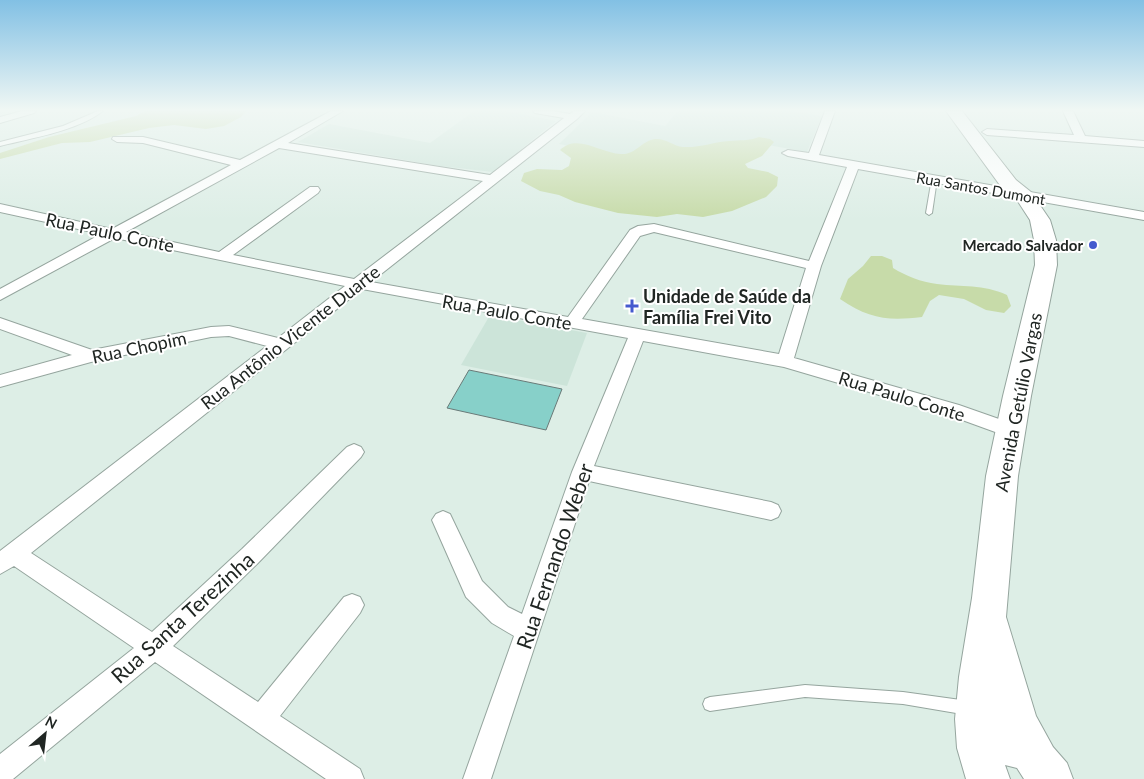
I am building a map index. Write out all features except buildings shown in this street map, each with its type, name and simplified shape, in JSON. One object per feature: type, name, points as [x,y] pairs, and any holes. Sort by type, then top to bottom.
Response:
[{"type":"main road","name":"Avenida Getúlio Vargas","points":[[981,147],[1009,184],[1024,196],[1040,220],[1046,240],[1046,265],[1009,430],[1000,487],[988,614],[980,666],[981,745]]},
{"type":"main road","name":"Avenida Getúlio Vargas","points":[[998,147],[1026,187],[1024,196]]},
{"type":"main road","name":"Avenida Getúlio Vargas","points":[[988,614],[1015,717],[1041,766]]},
{"type":"main road","points":[[981,745],[1003,743],[1041,766]]},
{"type":"street","points":[[174,147],[243,164]]},
{"type":"street","points":[[0,295],[112,232],[271,147]]},
{"type":"street","points":[[298,147],[493,179]]},
{"type":"street","name":"Rua Antônio Vicente Duarte","points":[[7,559],[534,147]]},
{"type":"street","points":[[813,157],[817,147]]},
{"type":"street","name":"Rua Santos Dumont","points":[[788,152],[1024,196],[1144,216]]},
{"type":"street","points":[[785,361],[814,266],[854,164]]},
{"type":"street","points":[[221,258],[314,190]]},
{"type":"street","name":"Rua Paulo Conte","points":[[0,208],[221,258],[785,361],[959,412],[1009,430]]},
{"type":"street","points":[[0,221],[19,213]]},
{"type":"street","points":[[572,323],[635,233],[643,229],[654,228],[814,266]]},
{"type":"street","points":[[0,323],[91,356]]},
{"type":"street","name":"Rua Chopim","points":[[0,381],[91,356],[211,332],[229,331],[280,344]]},
{"type":"street","name":"Rua Fernando Weber","points":[[476,779],[582,472],[637,335]]},
{"type":"street","name":"Rua Santa Terezinha","points":[[0,772],[154,647],[250,556],[354,452]]},
{"type":"street","points":[[582,472],[771,511]]},
{"type":"street","points":[[443,520],[474,589],[500,614],[527,630]]},
{"type":"street","points":[[7,559],[154,647],[261,719],[339,776]]},
{"type":"street","points":[[261,719],[352,605]]},
{"type":"lane","points":[[929,213],[934,179]]},
{"type":"lane","points":[[710,704],[805,691],[903,698],[981,745]]},
{"type":"shaded area","points":[[330,147],[523,147],[493,172],[440,166]]},
{"type":"shaded area","points":[[576,147],[746,147],[635,159]]},
{"type":"shaded area","points":[[781,147],[809,147],[807,152]]},
{"type":"shaded area","points":[[490,315],[587,333],[567,386],[461,365]]},
{"type":"green space","points":[[17,147],[45,147],[0,159],[0,153]]},
{"type":"green space","points":[[564,147],[596,147],[621,154],[639,147],[769,147],[762,156],[745,164],[748,168],[768,172],[778,177],[777,186],[766,197],[732,211],[703,217],[677,214],[657,217],[618,213],[575,202],[559,195],[540,191],[521,181],[524,173],[537,169],[562,170],[569,166],[571,158],[560,150]]},
{"type":"green space","points":[[871,256],[882,256],[892,260],[893,268],[925,282],[981,287],[998,291],[1007,295],[1011,306],[1004,313],[986,310],[964,299],[939,295],[930,301],[922,317],[899,319],[870,315],[840,299],[848,279]]},
{"type":"place","name":"Mercado Salvador","points":[[1093,245]]},
{"type":"place","name":"Unidade de Saúde da Família Frei Vito","points":[[632,306]]}]
